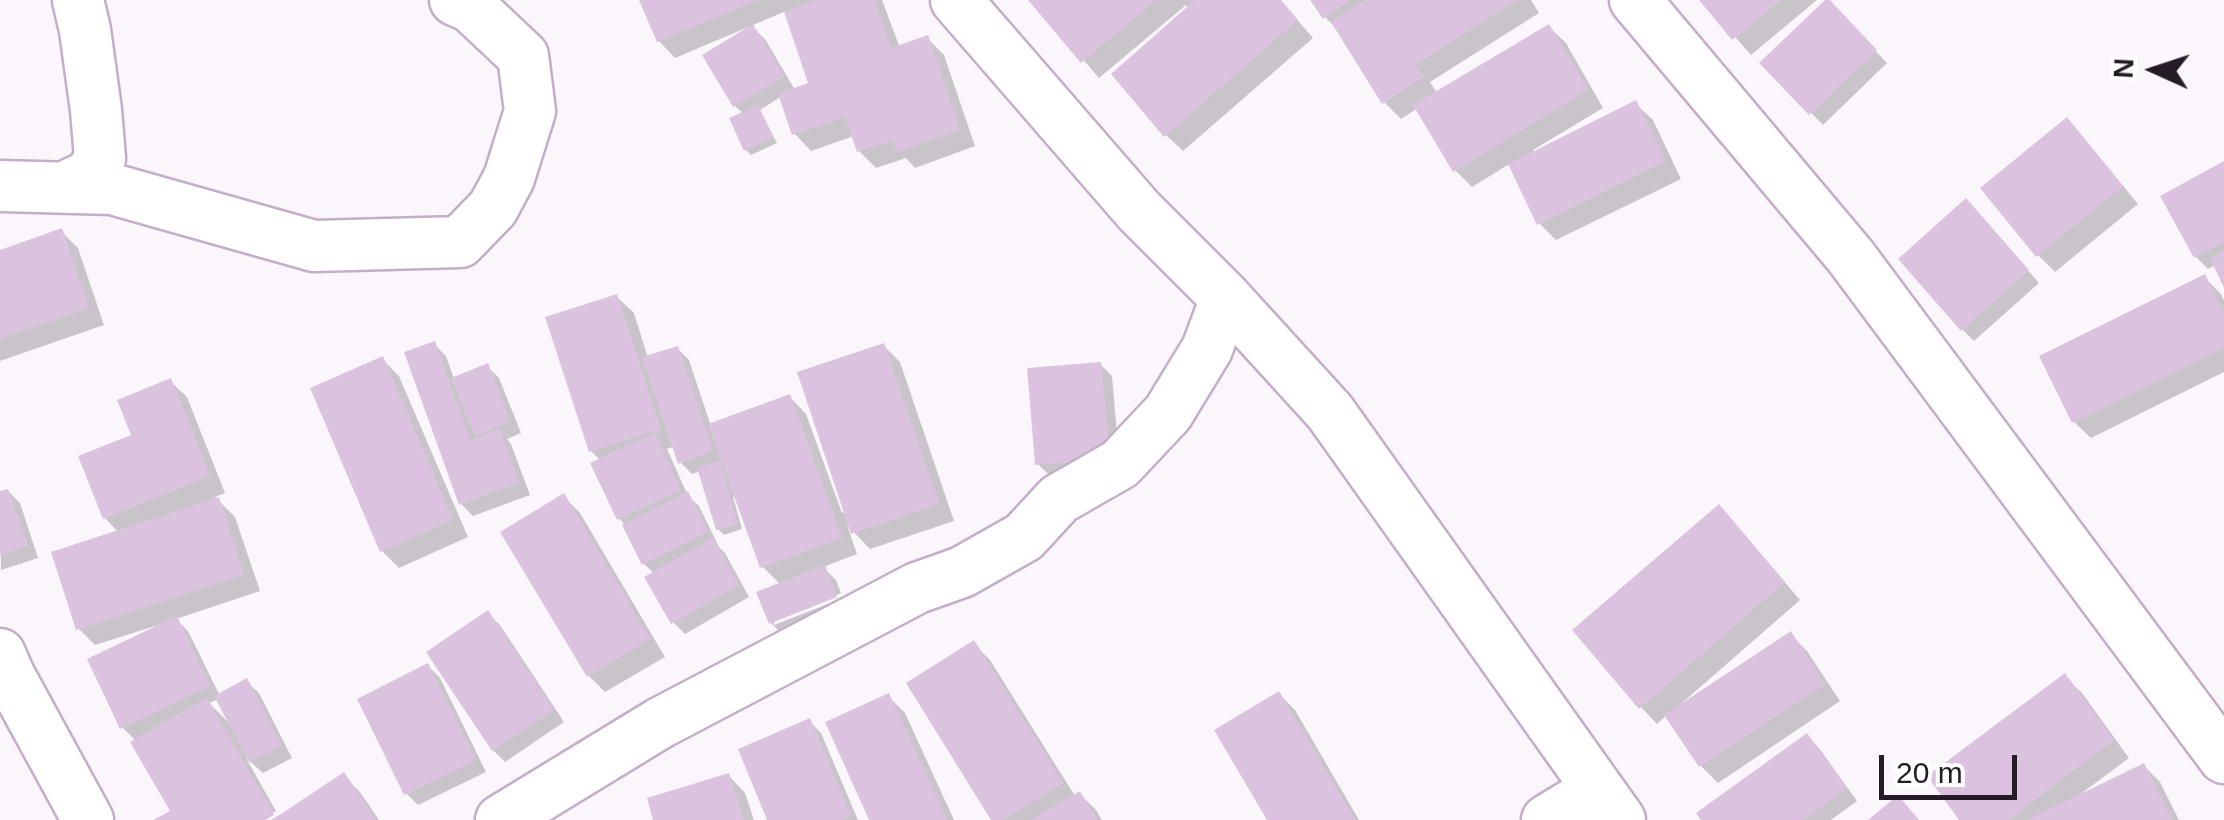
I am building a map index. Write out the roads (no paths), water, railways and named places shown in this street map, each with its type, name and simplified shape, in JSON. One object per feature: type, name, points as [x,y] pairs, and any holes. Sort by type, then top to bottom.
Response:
[{"type":"street","points":[[65,187],[90,176],[100,158],[90,62],[78,0]]},
{"type":"street","points":[[0,186],[112,189],[314,246],[460,242],[493,208],[509,178],[530,111],[523,56],[471,7],[455,0]]},
{"type":"street","points":[[956,0],[1139,212],[1226,298],[1330,412],[1609,804],[1547,820]]},
{"type":"street","points":[[1636,0],[1851,257],[2224,758]]},
{"type":"street","points":[[501,820],[660,723],[917,588],[962,572],[1024,537],[1059,499],[1120,464],[1168,413],[1207,349],[1226,298]]},
{"type":"street","points":[[0,654],[88,820]]}]
